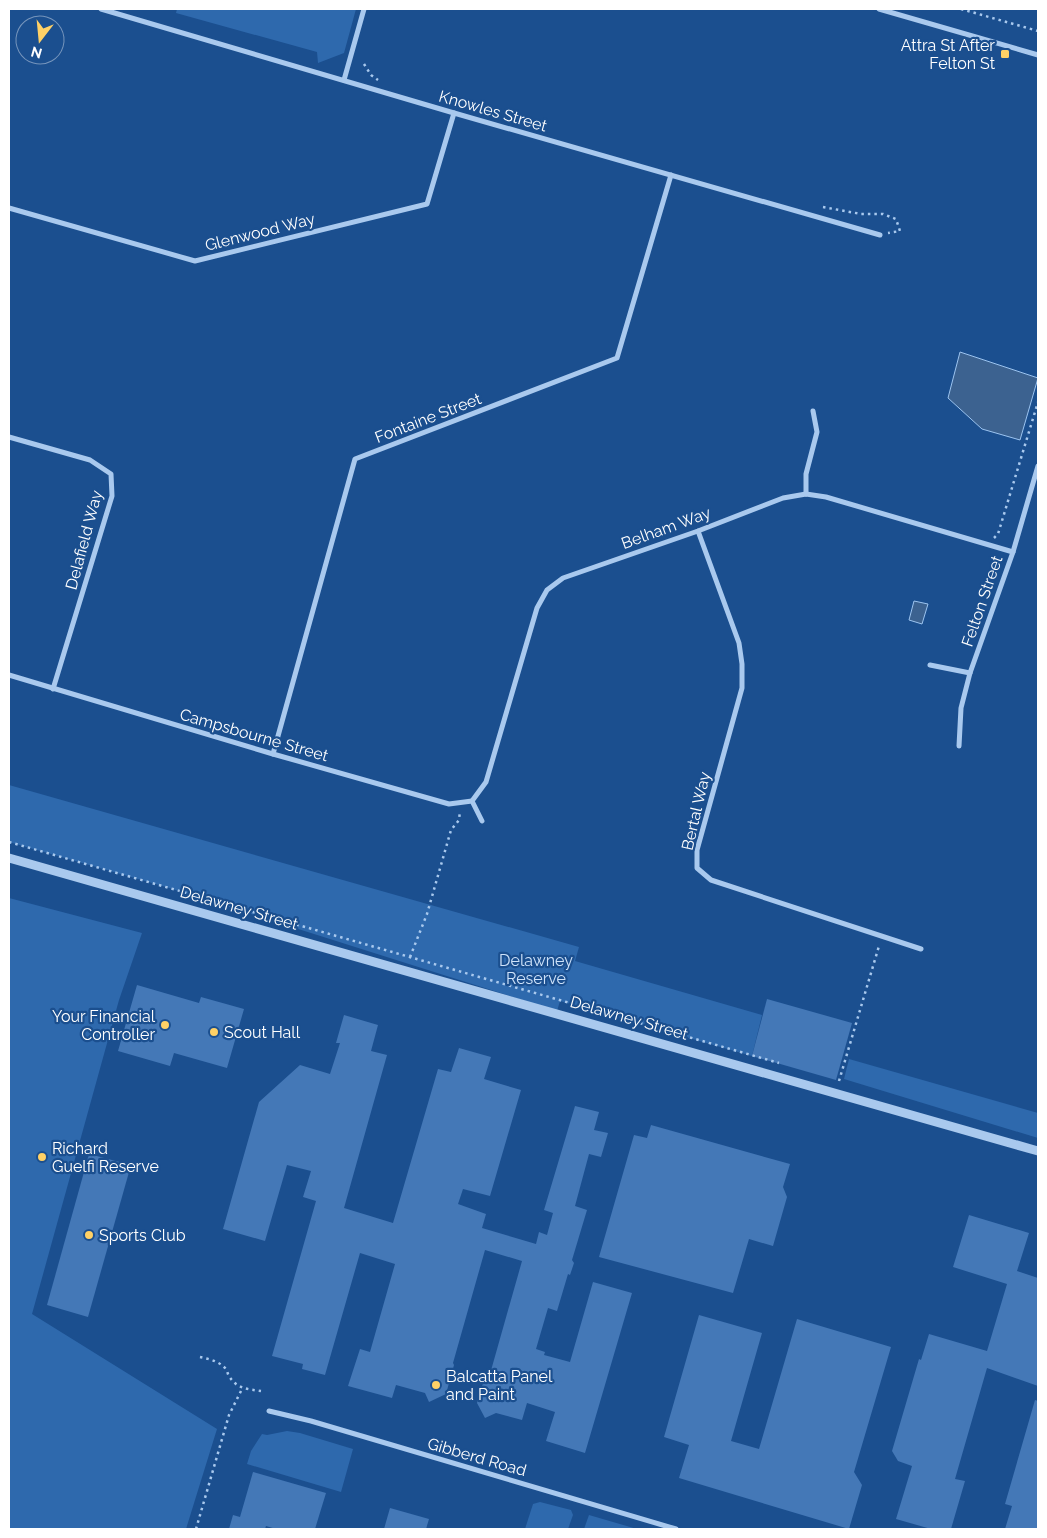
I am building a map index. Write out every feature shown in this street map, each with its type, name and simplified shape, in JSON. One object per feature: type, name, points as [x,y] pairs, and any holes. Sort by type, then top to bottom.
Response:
[{"type":"street","name":"Knowles Street","points":[[101,9],[454,113],[880,235]]},
{"type":"street","points":[[344,80],[364,9]]},
{"type":"street","points":[[879,9],[1038,55]]},
{"type":"street","name":"Glenwood Way","points":[[9,208],[195,261],[426,204],[454,113]]},
{"type":"street","name":"Fontaine Street","points":[[273,754],[355,459],[617,358],[671,175]]},
{"type":"street","points":[[806,494],[806,474],[817,432],[812,411]]},
{"type":"street","name":"Delafield Way","points":[[9,437],[90,460],[111,474],[112,496],[53,688]]},
{"type":"street","name":"Felton Street","points":[[959,746],[961,708],[970,673],[1013,552],[1038,466]]},
{"type":"street","name":"Belham Way","points":[[472,801],[486,782],[537,608],[546,590],[563,578],[698,531],[783,498],[806,494],[826,497],[1013,552]]},
{"type":"street","name":"Bertal Way","points":[[698,531],[738,643],[742,664],[742,688],[697,850],[697,868],[711,880],[921,948]]},
{"type":"street","points":[[930,664],[970,673]]},
{"type":"street","name":"Campsbourne Street","points":[[9,676],[449,804],[472,801]]},
{"type":"street","points":[[472,801],[482,821]]},
{"type":"street","name":"Delawney Street","points":[[9,858],[1038,1152]]},
{"type":"street","name":"Gibberd Road","points":[[269,1411],[318,1423],[676,1529]]},
{"type":"path","points":[[961,9],[1038,31]]},
{"type":"path","points":[[839,211],[883,214],[896,219],[900,231],[880,235]]},
{"type":"path","points":[[998,534],[1038,402]]},
{"type":"path","points":[[410,958],[427,914],[451,830],[458,820],[461,802]]},
{"type":"path","points":[[9,842],[780,1064]]},
{"type":"path","points":[[836,1080],[840,1081],[882,934]]},
{"type":"path","points":[[200,1356],[221,1365],[226,1369],[236,1385],[242,1389],[260,1391]]},
{"type":"path","points":[[196,1529],[229,1415],[242,1389]]},
{"type":"green space","points":[[177,9],[356,9],[344,53],[318,63],[317,52],[176,13]]},
{"type":"green space","name":"Delawney Reserve","points":[[9,785],[579,947],[575,961],[762,1015],[752,1056],[560,1001],[557,1011],[166,887],[9,842]]},
{"type":"green space","name":"Richard Guelfi Reserve","points":[[9,898],[142,933],[119,1000],[32,1314],[217,1429],[186,1529],[9,1529]]},
{"type":"green space","points":[[849,1059],[1038,1113],[1038,1138],[844,1079]]},
{"type":"green space","points":[[287,1431],[353,1449],[341,1492],[247,1464],[251,1451],[262,1434],[267,1435]]},
{"type":"green space","points":[[540,1502],[571,1510],[573,1515],[568,1529],[525,1529],[533,1504]]},
{"type":"green space","points":[[589,1515],[637,1529],[584,1529]]},
{"type":"shaded area","points":[[960,352],[1038,378],[1020,440],[982,429],[948,398]]},
{"type":"shaded area","points":[[914,601],[928,604],[922,624],[909,620]]},
{"type":"building","points":[[137,985],[199,1003],[201,997],[244,1009],[227,1068],[174,1053],[170,1066],[118,1051]]},
{"type":"building","points":[[767,999],[852,1023],[836,1080],[752,1056]]},
{"type":"building","points":[[344,1015],[378,1025],[371,1051],[387,1055],[344,1208],[393,1223],[438,1069],[451,1072],[459,1048],[491,1057],[484,1079],[521,1090],[490,1196],[463,1189],[458,1204],[486,1214],[482,1228],[536,1244],[539,1232],[547,1235],[553,1213],[544,1210],[575,1106],[599,1112],[594,1130],[608,1133],[601,1157],[589,1154],[575,1206],[587,1210],[572,1260],[574,1263],[570,1275],[568,1274],[557,1311],[548,1308],[536,1349],[545,1352],[544,1355],[570,1362],[593,1282],[632,1293],[585,1453],[546,1441],[555,1412],[527,1403],[522,1420],[496,1413],[485,1418],[477,1403],[486,1373],[490,1374],[522,1261],[485,1250],[446,1394],[429,1402],[425,1393],[396,1385],[392,1398],[348,1386],[360,1349],[370,1352],[395,1264],[360,1253],[325,1375],[302,1369],[303,1364],[272,1356],[316,1201],[303,1197],[311,1171],[287,1165],[265,1241],[223,1229],[259,1102],[300,1065],[330,1074],[340,1043],[336,1043]]},
{"type":"building","points":[[651,1125],[790,1164],[783,1187],[787,1197],[773,1246],[749,1239],[733,1293],[599,1257],[634,1135],[647,1138]]},
{"type":"building","name":"Sports Club","points":[[89,1154],[131,1165],[88,1317],[47,1305]]},
{"type":"building","points":[[969,1215],[1029,1233],[1017,1271],[1038,1278],[1038,1386],[987,1368],[955,1479],[965,1481],[951,1529],[931,1529],[896,1519],[912,1466],[898,1461],[892,1451],[919,1359],[921,1360],[929,1334],[987,1351],[1007,1284],[953,1267]]},
{"type":"building","points":[[699,1315],[762,1333],[731,1441],[759,1449],[797,1319],[891,1347],[854,1472],[862,1485],[849,1529],[679,1478],[689,1445],[664,1437]]},
{"type":"building","points":[[1035,1400],[1038,1401],[1038,1529],[1005,1529],[1012,1506],[1005,1504]]},
{"type":"building","points":[[253,1472],[326,1493],[315,1529],[276,1529],[266,1526],[265,1529],[229,1529],[233,1515],[240,1517]]},
{"type":"building","points":[[390,1508],[429,1519],[426,1529],[384,1529]]},
{"type":"place","name":"Attra St After Felton St","points":[[1005,54]]},
{"type":"place","name":"Your Financial Controller","points":[[165,1025]]},
{"type":"place","name":"Scout Hall","points":[[214,1032]]},
{"type":"place","name":"Richard Guelfi Reserve","points":[[42,1157]]},
{"type":"place","name":"Sports Club","points":[[89,1235]]},
{"type":"place","name":"Balcatta Panel and Paint","points":[[436,1385]]}]
